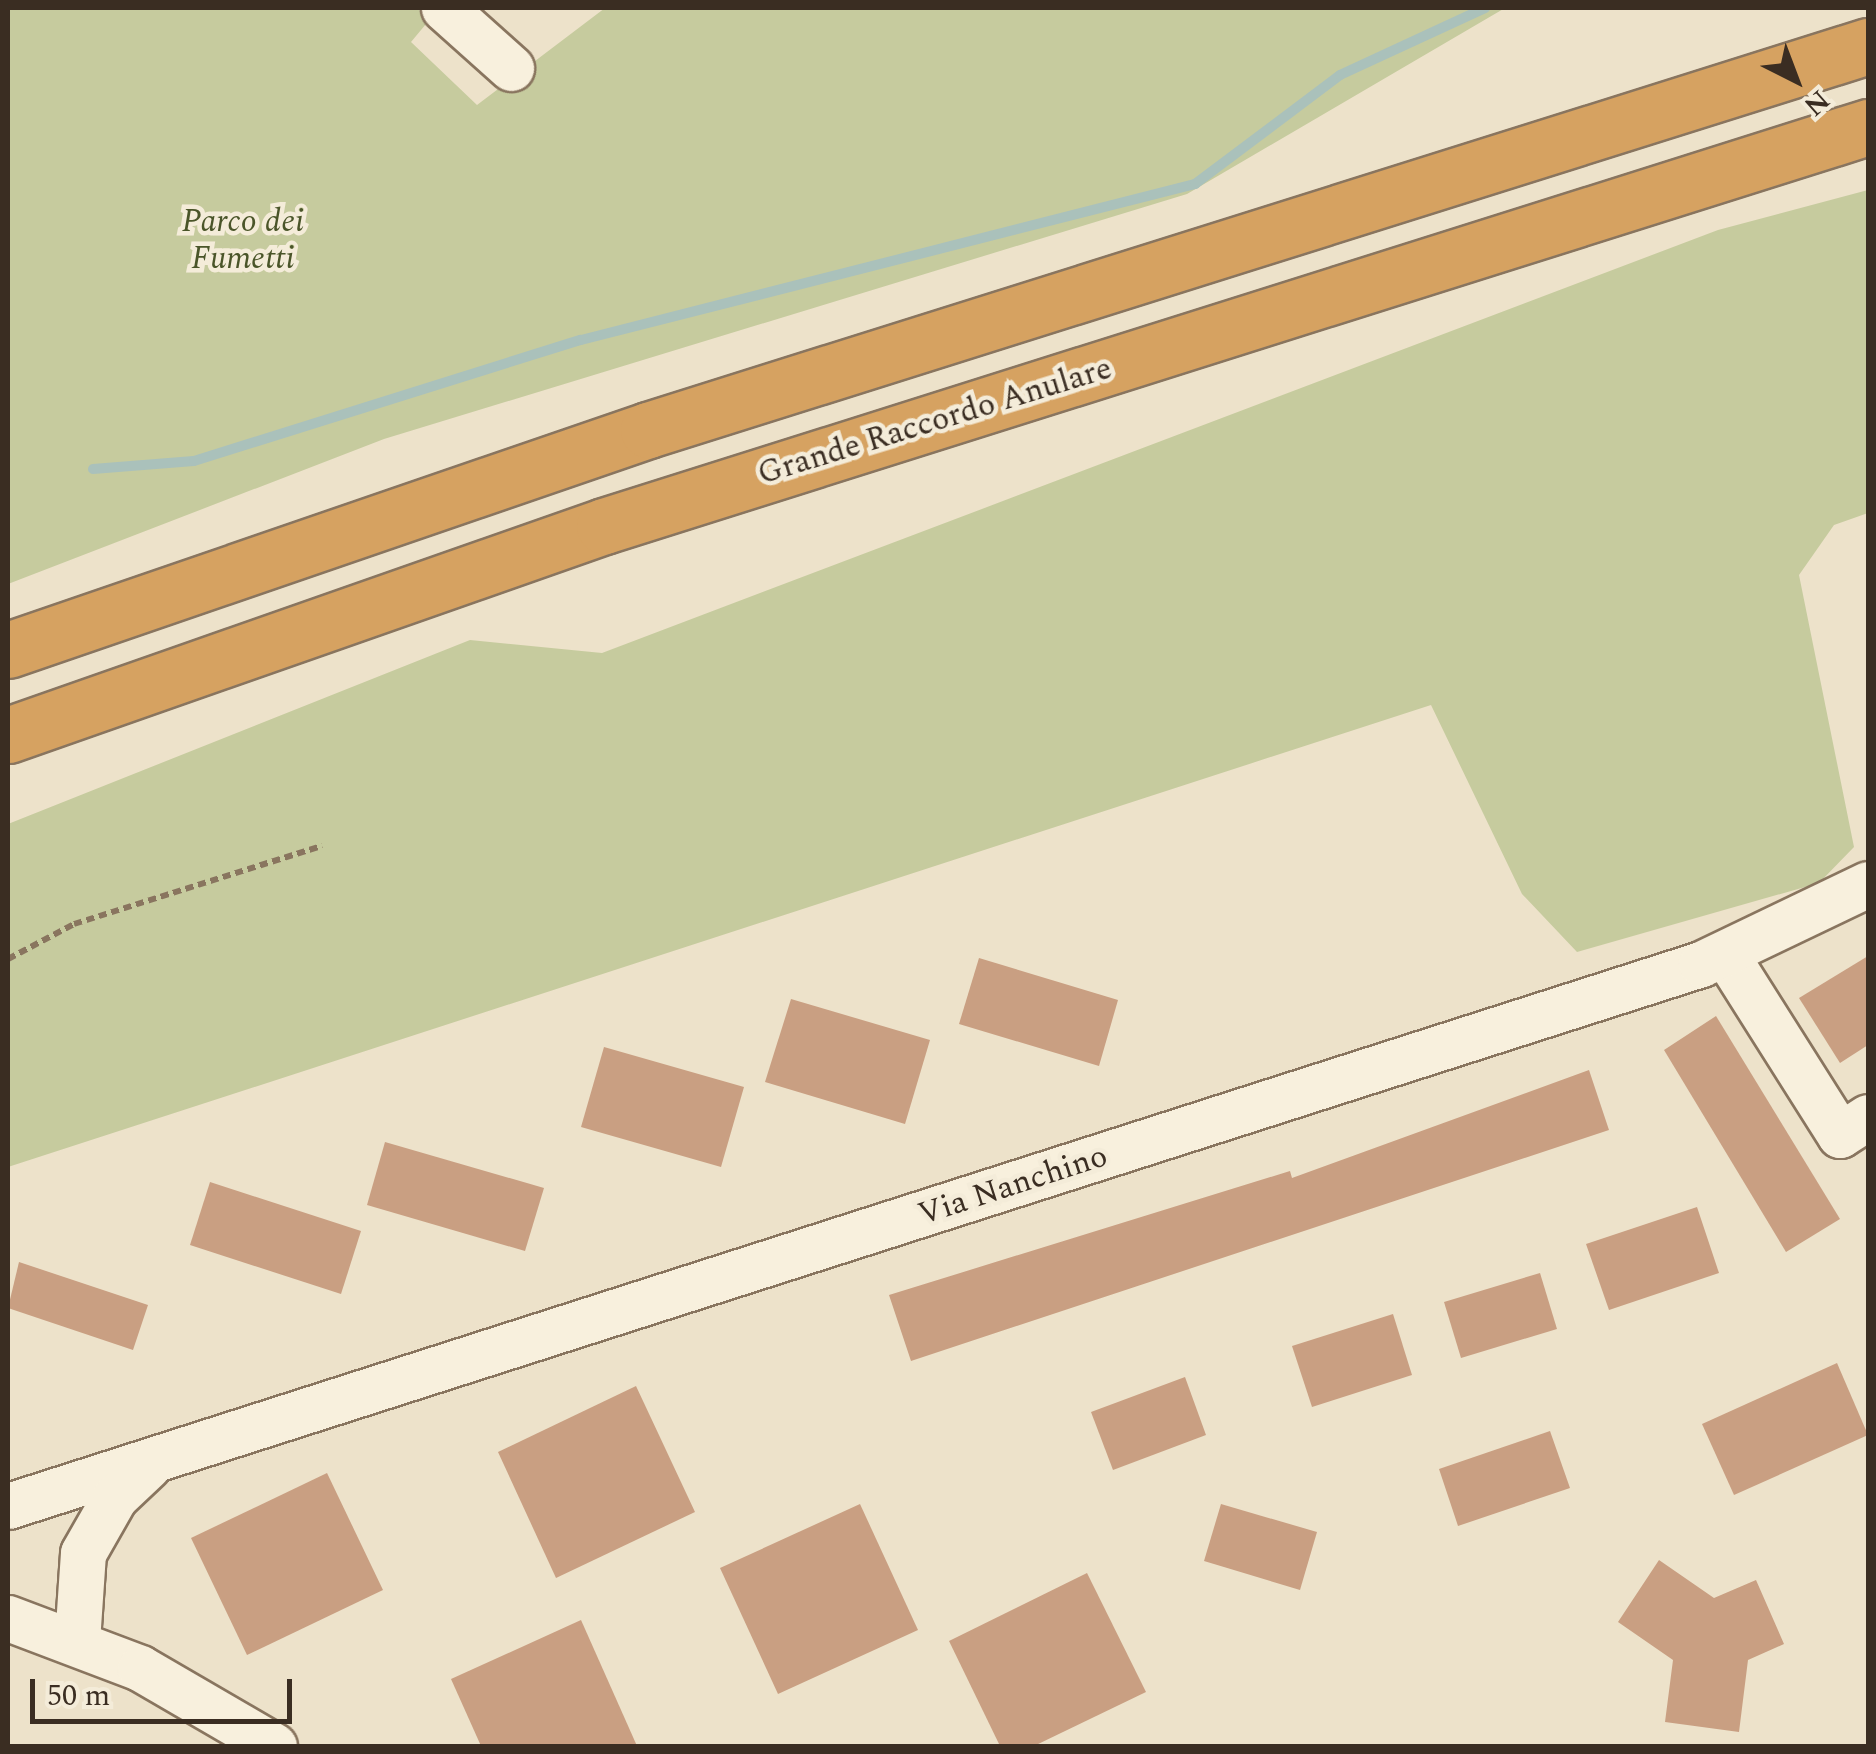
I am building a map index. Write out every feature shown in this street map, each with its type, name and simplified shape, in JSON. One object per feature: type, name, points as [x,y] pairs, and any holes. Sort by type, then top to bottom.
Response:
[{"type":"highway","points":[[8,650],[648,430],[1868,46]]},
{"type":"highway","name":"Grande Raccordo Anulare","points":[[8,734],[604,526],[1868,127]]},
{"type":"street","points":[[444,8],[511,68]]},
{"type":"street","name":"Via Nanchino","points":[[8,1506],[149,1465],[1726,956],[1868,884]]},
{"type":"street","points":[[1726,956],[1840,1135],[1868,1117]]},
{"type":"street","points":[[78,1640],[83,1553],[115,1497],[149,1465]]},
{"type":"street","points":[[8,1618],[78,1640],[274,1746]]},
{"type":"path","points":[[8,959],[74,924],[322,846]]},
{"type":"green space","name":"Parco dei Fumetti","points":[[8,8],[416,8],[431,18],[411,42],[477,105],[605,8],[1505,8],[1187,194],[384,439],[8,584]]},
{"type":"green space","points":[[1868,190],[1868,513],[1834,525],[1799,575],[1854,847],[1819,883],[1577,952],[1522,894],[1431,705],[8,1167],[8,824],[470,640],[602,653],[1718,230]]},
{"type":"building","points":[[1868,956],[1868,1045],[1840,1063],[1799,998]]},
{"type":"building","points":[[979,958],[1118,1000],[1099,1066],[959,1024]]},
{"type":"building","points":[[791,999],[930,1040],[905,1124],[765,1082]]},
{"type":"building","points":[[1716,1016],[1840,1219],[1786,1252],[1664,1050]]},
{"type":"building","points":[[604,1047],[744,1087],[721,1167],[581,1127]]},
{"type":"building","points":[[1589,1070],[1609,1130],[911,1361],[889,1295],[1290,1171],[1292,1178]]},
{"type":"building","points":[[385,1142],[544,1188],[525,1251],[367,1205]]},
{"type":"building","points":[[210,1182],[361,1231],[341,1294],[190,1245]]},
{"type":"building","points":[[1697,1207],[1719,1273],[1609,1310],[1586,1244]]},
{"type":"building","points":[[19,1262],[148,1305],[133,1350],[8,1308]]},
{"type":"building","points":[[1540,1273],[1557,1329],[1461,1358],[1444,1302]]},
{"type":"building","points":[[1393,1314],[1412,1375],[1312,1407],[1292,1346]]},
{"type":"building","points":[[1837,1363],[1868,1435],[1734,1495],[1702,1424]]},
{"type":"building","points":[[1185,1377],[1206,1435],[1113,1470],[1091,1412]]},
{"type":"building","points":[[636,1386],[695,1512],[556,1578],[498,1452]]},
{"type":"building","points":[[1550,1431],[1570,1488],[1458,1526],[1439,1469]]},
{"type":"building","points":[[327,1473],[383,1590],[247,1655],[191,1538]]},
{"type":"building","points":[[860,1504],[918,1630],[778,1694],[720,1568]]},
{"type":"building","points":[[1221,1504],[1317,1532],[1300,1590],[1204,1561]]},
{"type":"building","points":[[1659,1560],[1714,1598],[1756,1580],[1784,1644],[1748,1660],[1739,1732],[1665,1722],[1673,1660],[1618,1622]]},
{"type":"building","points":[[1087,1573],[1146,1692],[1034,1746],[1000,1746],[949,1641]]},
{"type":"building","points":[[581,1620],[637,1746],[481,1746],[451,1679]]},
{"type":"waterway","points":[[93,469],[194,461],[581,340],[1195,184],[1340,75],[1485,8]]}]
